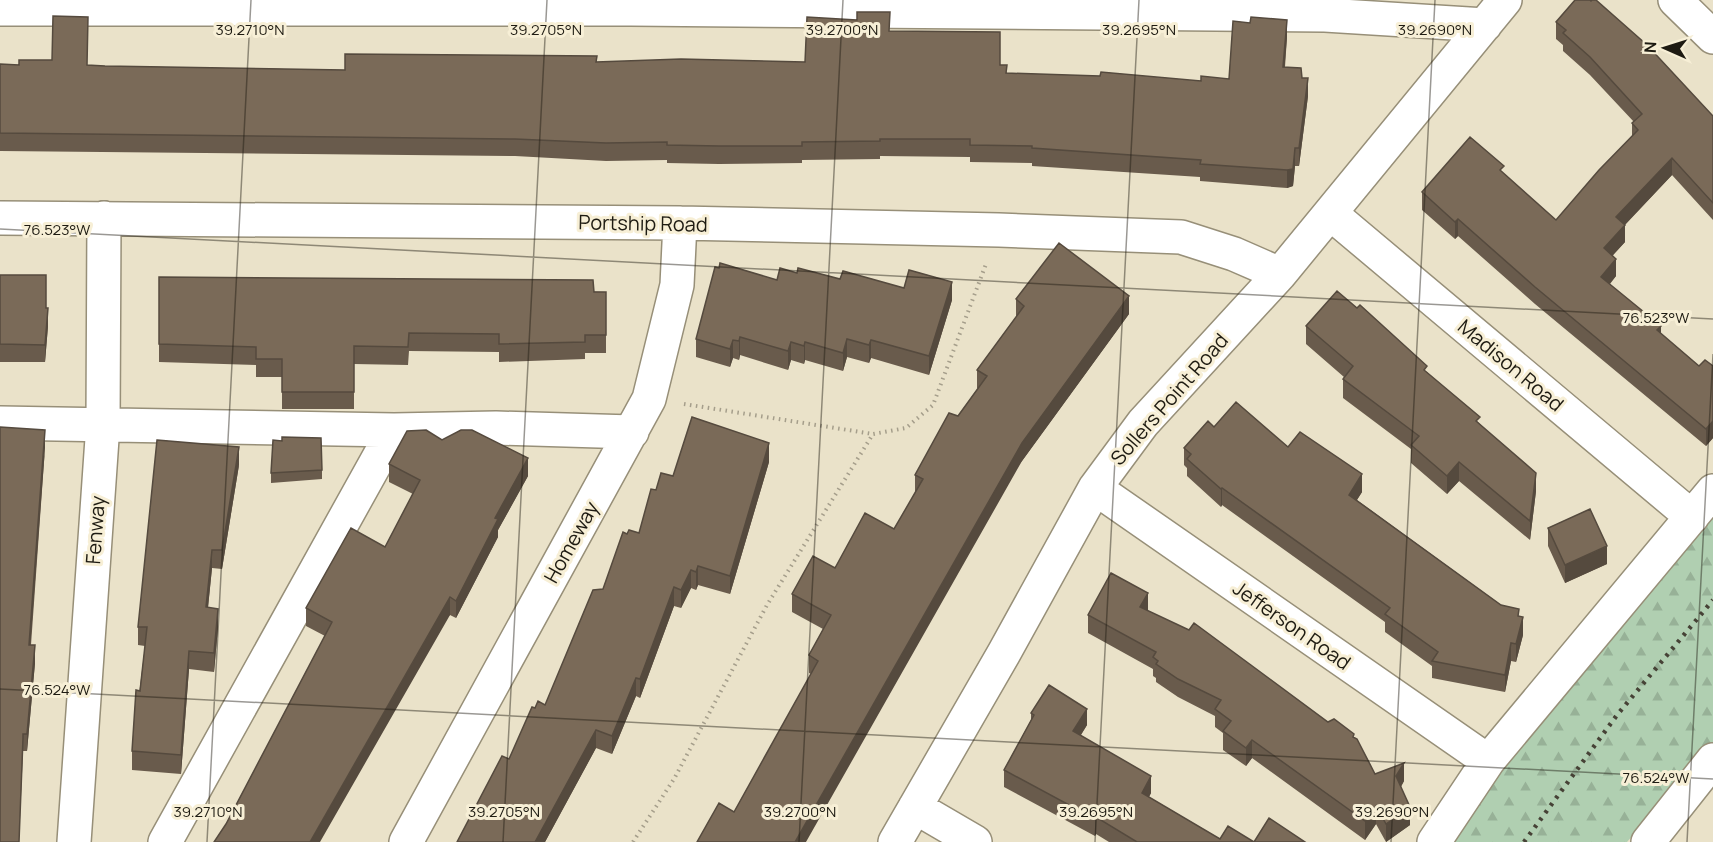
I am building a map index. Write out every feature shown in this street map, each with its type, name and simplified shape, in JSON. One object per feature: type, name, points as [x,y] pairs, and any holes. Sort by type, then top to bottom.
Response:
[{"type":"street","points":[[1675,0],[1713,37]]},
{"type":"street","points":[[0,9],[120,4],[614,4],[1324,15],[1495,13]]},
{"type":"street","name":"Sollers Point Road","points":[[895,842],[1004,654],[1095,488],[1143,423],[1280,274],[1495,13]]},
{"type":"street","name":"Madison Road","points":[[1330,213],[1692,517]]},
{"type":"street","name":"Portship Road","points":[[0,218],[680,223],[999,230],[1181,237],[1234,254],[1280,274]]},
{"type":"street","name":"Fenway","points":[[74,842],[103,424],[104,218]]},
{"type":"street","name":"Homeway","points":[[405,842],[650,399],[677,285],[680,223]]},
{"type":"street","points":[[0,423],[394,430],[496,428],[632,432]]},
{"type":"street","points":[[165,842],[394,430]]},
{"type":"street","name":"Jefferson Road","points":[[1095,488],[1488,761]]},
{"type":"street","points":[[1434,842],[1488,761],[1713,491]]},
{"type":"street","points":[[1648,842],[1713,760]]},
{"type":"street","points":[[915,807],[975,842]]},
{"type":"path","points":[[650,399],[873,434],[906,428],[933,405],[999,230]]},
{"type":"path","points":[[633,842],[674,779],[766,605],[873,434]]},
{"type":"green space","points":[[1713,497],[1713,743],[1627,842],[1439,842]]},
{"type":"building","points":[[1575,0],[1596,0],[1647,45],[1713,116],[1713,203],[1672,158],[1616,217],[1625,225],[1604,248],[1616,259],[1601,277],[1661,326],[1657,330],[1699,366],[1705,360],[1713,366],[1713,421],[1706,429],[1535,287],[1458,219],[1455,222],[1422,192],[1470,137],[1504,166],[1500,170],[1556,220],[1599,170],[1638,130],[1632,123],[1642,114],[1590,57],[1563,33],[1566,30],[1556,22]]},
{"type":"building","points":[[857,12],[890,12],[889,31],[1000,32],[1000,65],[1007,65],[1006,73],[1100,76],[1101,72],[1201,81],[1201,76],[1229,79],[1233,21],[1250,23],[1251,17],[1287,20],[1283,67],[1301,68],[1302,78],[1308,78],[1299,148],[1295,148],[1293,169],[1200,164],[1201,160],[1032,148],[1032,146],[970,145],[970,139],[880,139],[880,141],[802,142],[802,146],[719,146],[667,145],[667,142],[606,143],[515,139],[0,133],[0,64],[19,65],[19,60],[52,60],[53,16],[88,17],[87,65],[345,70],[345,54],[597,56],[596,62],[681,59],[805,62],[807,17],[857,20]]},
{"type":"building","points":[[1059,243],[1129,296],[1022,443],[795,842],[697,842],[719,803],[734,812],[818,661],[809,655],[831,615],[792,594],[813,556],[835,568],[865,513],[894,529],[923,479],[915,475],[949,413],[958,416],[987,376],[977,370],[1024,306],[1016,299]]},
{"type":"building","points":[[720,263],[777,280],[780,268],[797,273],[798,268],[840,279],[843,271],[904,288],[909,270],[952,282],[929,356],[871,340],[869,345],[847,339],[843,353],[805,342],[804,346],[791,342],[788,351],[740,337],[739,341],[733,340],[730,349],[696,339],[715,267],[719,268]]},
{"type":"building","points":[[0,275],[46,275],[46,308],[48,308],[45,345],[0,344]]},
{"type":"building","points":[[159,277],[593,280],[594,292],[606,292],[606,335],[585,335],[585,342],[499,344],[499,334],[409,333],[408,347],[354,346],[354,392],[282,392],[282,359],[256,359],[256,347],[159,344]]},
{"type":"building","points":[[1337,291],[1357,308],[1360,305],[1427,366],[1424,370],[1480,417],[1476,421],[1536,473],[1530,521],[1459,462],[1447,476],[1411,445],[1419,436],[1343,379],[1353,366],[1306,326]]},
{"type":"building","points":[[1236,402],[1288,447],[1300,432],[1362,474],[1349,495],[1501,605],[1519,609],[1518,616],[1523,617],[1516,644],[1511,643],[1505,675],[1432,661],[1438,652],[1385,614],[1390,608],[1221,489],[1187,459],[1191,454],[1184,448],[1208,421],[1214,427]]},
{"type":"building","points":[[692,417],[769,443],[730,576],[698,566],[696,572],[691,570],[681,590],[674,587],[640,679],[636,678],[612,736],[596,730],[535,842],[457,842],[502,756],[509,759],[532,707],[535,708],[538,701],[545,705],[593,590],[603,589],[623,532],[627,534],[629,530],[639,533],[651,489],[656,490],[661,473],[673,476]]},
{"type":"building","points":[[0,427],[45,430],[29,645],[35,645],[27,734],[23,734],[19,842],[0,842]]},
{"type":"building","points":[[426,430],[442,440],[461,430],[472,430],[528,458],[495,518],[498,519],[456,601],[450,597],[310,842],[214,842],[226,824],[332,622],[306,608],[351,528],[385,547],[420,480],[389,464],[407,431]]},
{"type":"building","points":[[282,437],[321,438],[322,470],[271,473],[273,440],[282,441]]},
{"type":"building","points":[[157,440],[239,447],[222,550],[212,550],[206,607],[218,609],[214,653],[189,651],[181,755],[132,751],[136,690],[140,691],[147,627],[138,627]]},
{"type":"building","points":[[1590,509],[1607,546],[1565,565],[1548,528]]},
{"type":"building","points":[[1111,573],[1148,593],[1140,607],[1189,630],[1194,623],[1328,722],[1334,719],[1354,734],[1353,737],[1357,739],[1375,774],[1404,763],[1396,776],[1410,807],[1386,824],[1376,806],[1365,821],[1252,740],[1246,748],[1223,731],[1231,721],[1215,709],[1221,700],[1178,679],[1156,664],[1158,661],[1153,657],[1156,652],[1088,615]]},
{"type":"building","points":[[1049,685],[1087,709],[1073,731],[1151,776],[1142,793],[1220,839],[1228,826],[1254,842],[1137,842],[1096,817],[1095,819],[1004,770],[1034,715],[1031,713]]},
{"type":"building","points":[[1269,818],[1305,842],[1254,842]]},
{"type":"railway","points":[[1524,842],[1617,715],[1713,600]]}]
